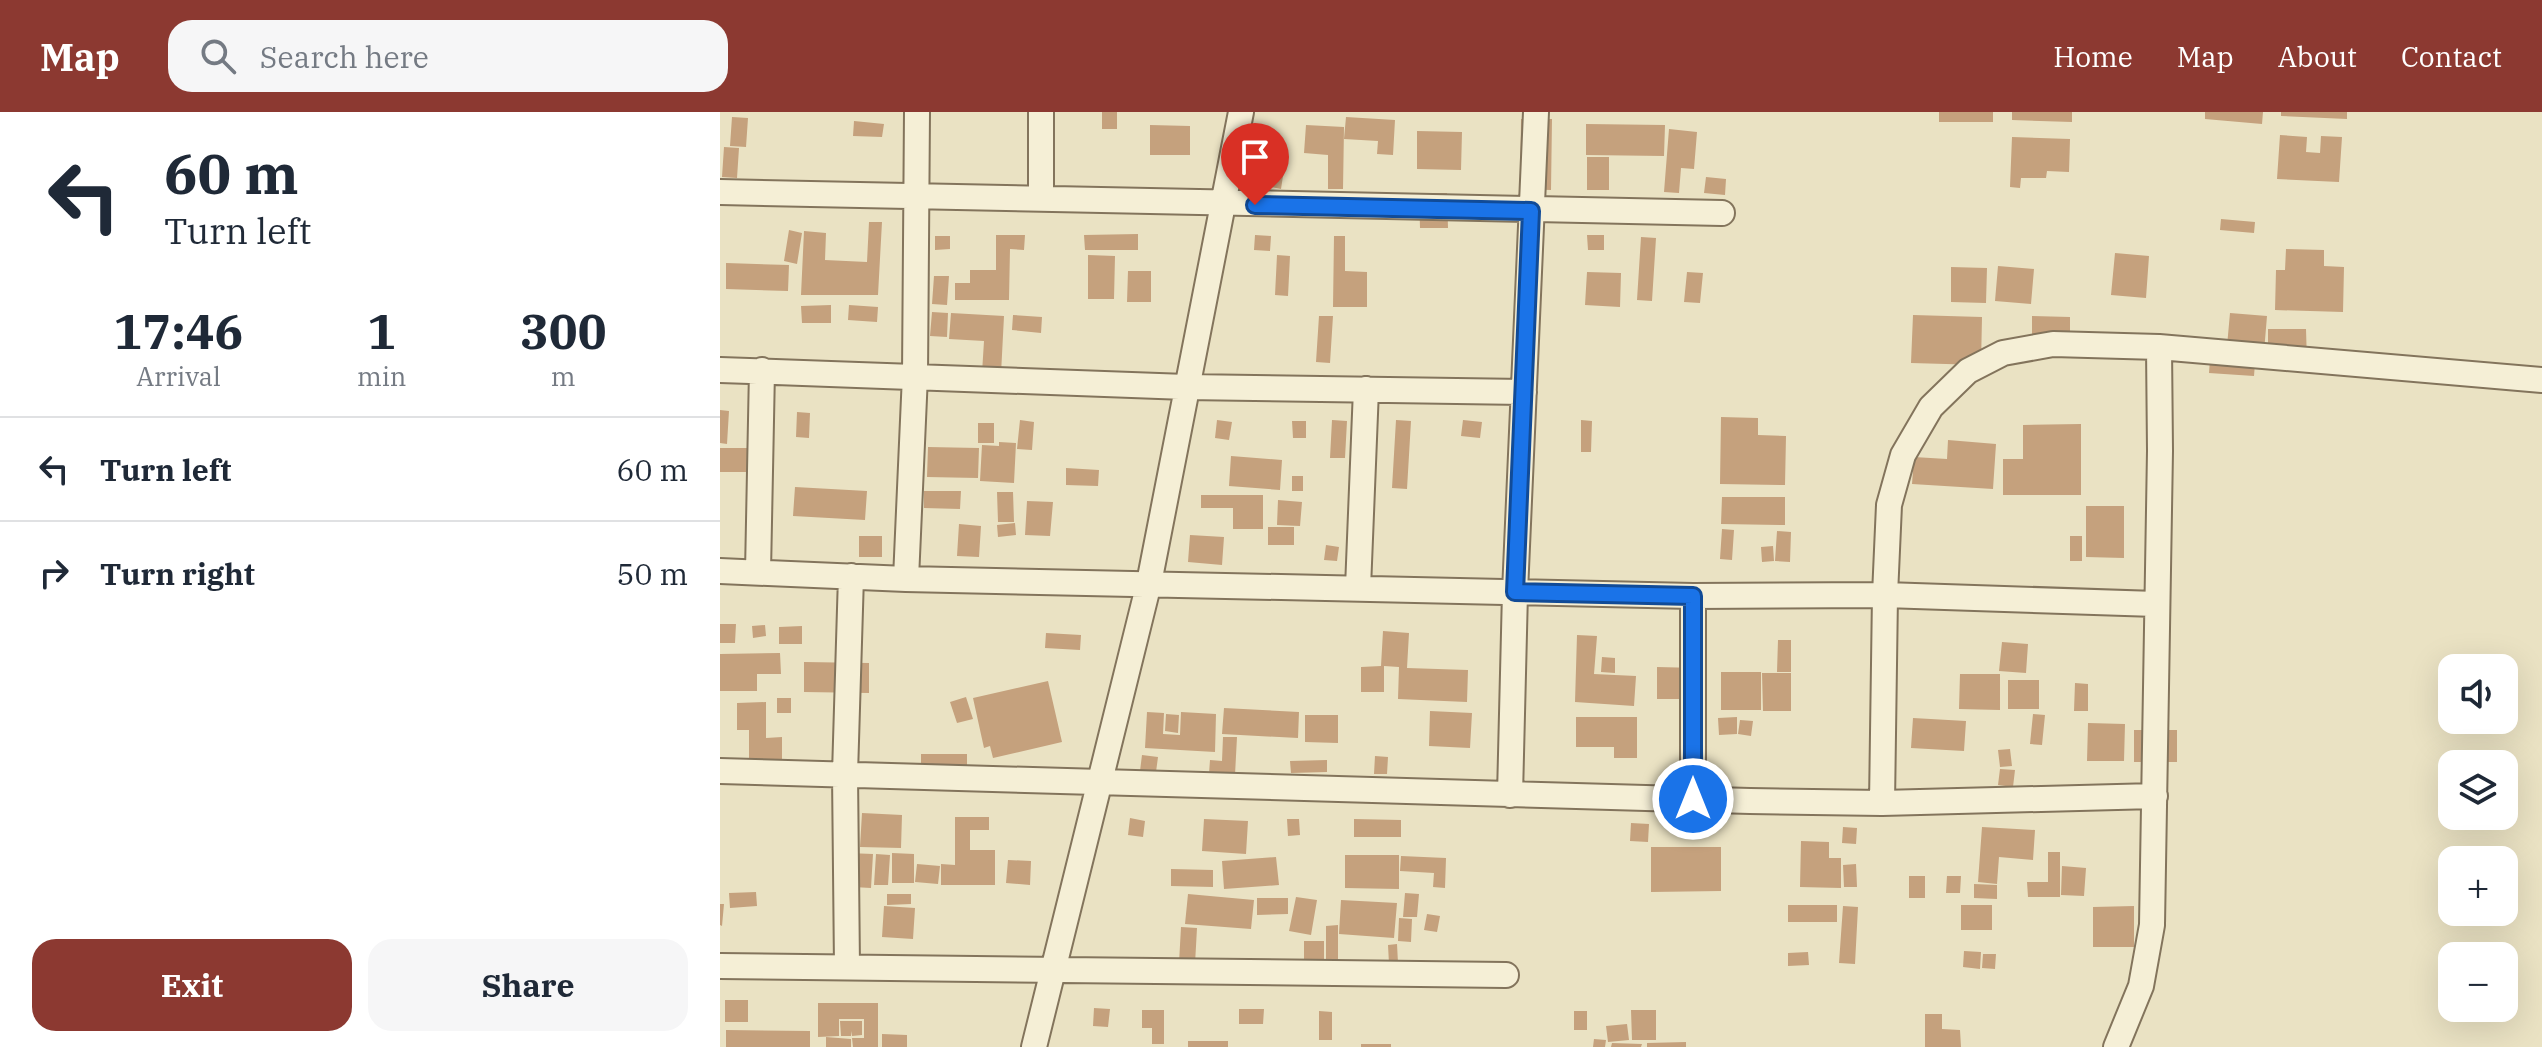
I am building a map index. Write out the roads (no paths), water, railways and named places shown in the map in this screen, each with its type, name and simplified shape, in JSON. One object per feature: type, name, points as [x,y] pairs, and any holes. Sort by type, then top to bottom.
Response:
[{"type":"street","points":[[906,579],[915,375],[917,112]]},
{"type":"street","points":[[1041,112],[1041,198]]},
{"type":"street","points":[[1034,1047],[1149,583],[1241,112]]},
{"type":"street","points":[[1510,795],[1515,592],[1536,112]]},
{"type":"street","points":[[720,192],[1722,213]]},
{"type":"street","points":[[1882,803],[1889,505],[1903,455],[1931,407],[1968,371],[2003,353],[2053,344],[2159,347],[2542,380]]},
{"type":"street","points":[[2116,1047],[2141,986],[2152,925],[2159,347]]},
{"type":"street","points":[[720,370],[1186,387],[1524,392]]},
{"type":"street","points":[[758,572],[762,370]]},
{"type":"street","points":[[1358,588],[1366,389]]},
{"type":"street","points":[[720,571],[906,579],[1693,596],[1885,595],[2156,604]]},
{"type":"street","points":[[847,967],[845,774],[851,576]]},
{"type":"street","points":[[1693,596],[1693,799]]},
{"type":"street","points":[[720,771],[1882,803],[2155,796]]},
{"type":"street","points":[[720,966],[1506,975]]}]
